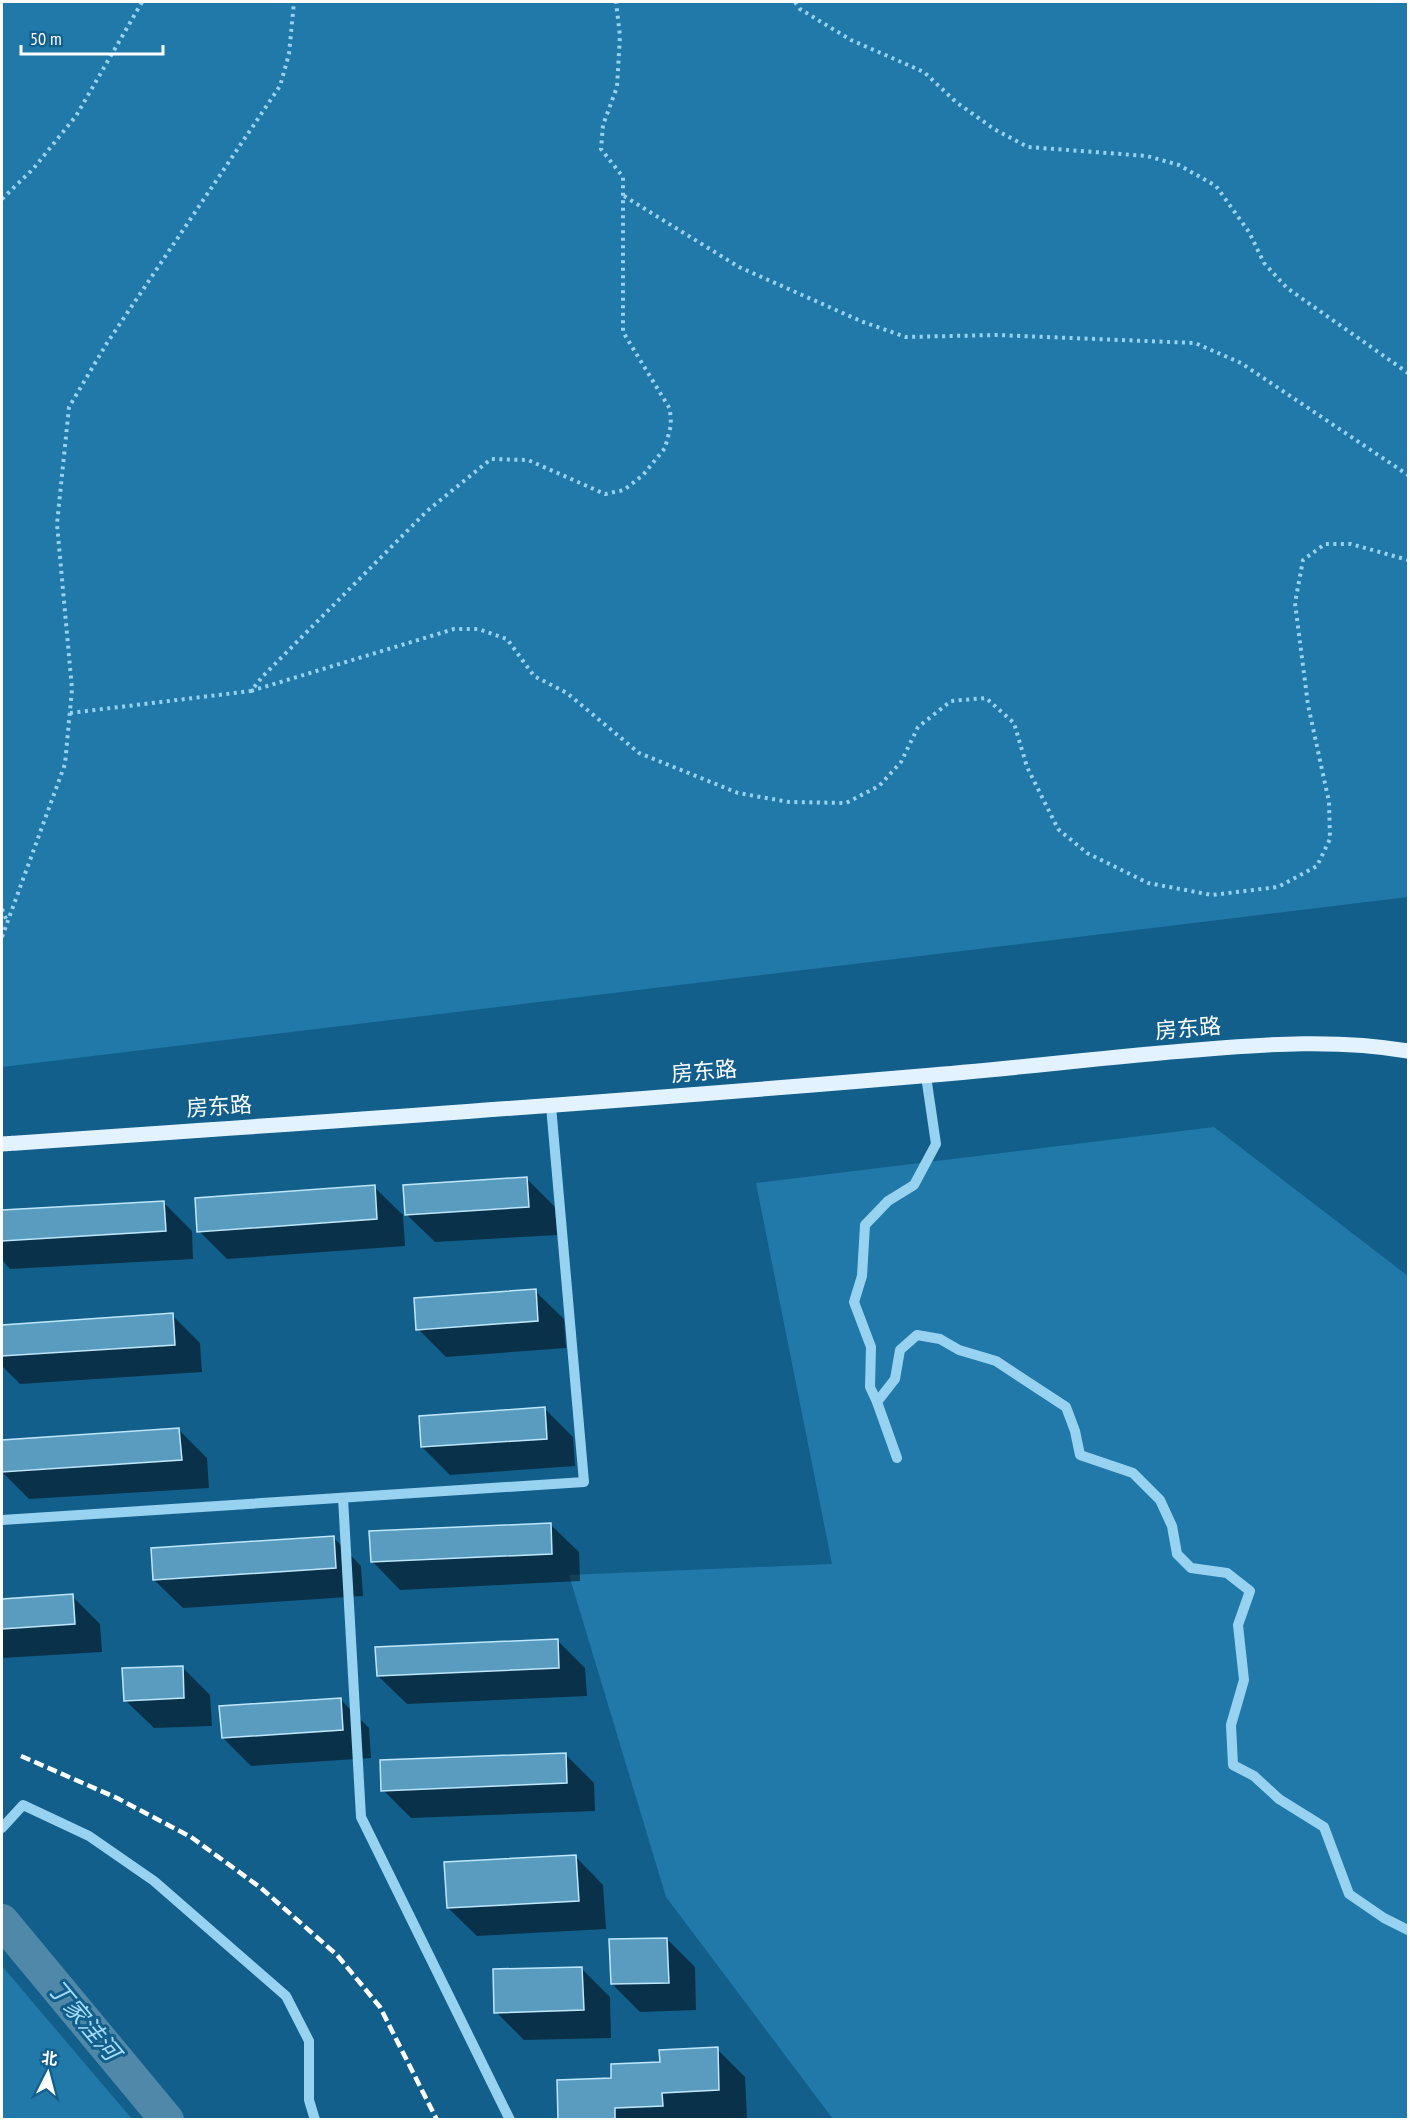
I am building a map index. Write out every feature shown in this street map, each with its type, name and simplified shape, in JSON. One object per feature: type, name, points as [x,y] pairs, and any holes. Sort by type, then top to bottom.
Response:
[{"type":"main road","name":"房东路","points":[[2,1144],[551,1106],[926,1076],[1115,1056],[1279,1043],[1376,1045],[1408,1051]]},
{"type":"street","points":[[897,1458],[870,1387],[871,1347],[854,1302],[862,1276],[865,1225],[888,1201],[914,1185],[936,1144],[926,1076]]},
{"type":"street","points":[[2,1520],[584,1482],[551,1106]]},
{"type":"street","points":[[877,1402],[895,1378],[900,1350],[917,1335],[940,1339],[959,1350],[996,1361],[1066,1407],[1075,1431],[1080,1455],[1133,1473],[1160,1500],[1172,1526],[1177,1554],[1191,1568],[1227,1573],[1250,1591],[1238,1625],[1244,1680],[1231,1725],[1233,1765],[1254,1776],[1279,1800],[1324,1827],[1349,1894],[1384,1918],[1408,1930]]},
{"type":"street","points":[[343,1498],[361,1817],[510,2120]]},
{"type":"street","points":[[2,1828],[23,1805],[89,1836],[154,1881],[286,1996],[309,2041],[309,2100],[315,2120]]},
{"type":"path","points":[[2,199],[33,169],[76,116],[142,2]]},
{"type":"path","points":[[2,937],[64,764],[72,689],[57,524],[69,407],[107,343],[280,86],[289,54],[294,2]]},
{"type":"path","points":[[252,691],[263,676],[427,512],[490,459],[528,460],[605,494],[624,490],[643,475],[664,448],[671,425],[670,409],[623,332],[623,177],[601,149],[603,125],[617,87],[620,36],[616,2]]},
{"type":"path","points":[[795,2],[801,9],[851,40],[924,72],[956,102],[994,129],[1028,147],[1147,156],[1179,165],[1216,186],[1249,232],[1264,263],[1287,288],[1408,373]]},
{"type":"path","points":[[623,196],[739,267],[863,322],[906,337],[996,334],[1195,343],[1241,363],[1408,475]]},
{"type":"path","points":[[70,713],[252,691],[454,629],[478,629],[507,639],[534,676],[567,693],[639,753],[738,793],[789,802],[846,803],[879,786],[901,762],[918,727],[951,701],[986,698],[1014,723],[1028,767],[1058,829],[1087,853],[1148,883],[1212,895],[1278,886],[1317,866],[1330,839],[1329,802],[1308,705],[1294,603],[1304,560],[1325,544],[1352,544],[1408,560]]},
{"type":"path","points":[[2,909],[7,921]]},
{"type":"shaded area","points":[[2,2],[1408,2],[1408,897],[2,1067]]},
{"type":"shaded area","points":[[1214,1127],[1408,1276],[1408,2119],[833,2119],[666,1897],[569,1575],[832,1564],[756,1183]]},
{"type":"shaded area","points":[[2,1966],[132,2119],[2,2119]]},
{"type":"building","points":[[527,1177],[529,1207],[405,1215],[403,1185]]},
{"type":"building","points":[[375,1185],[377,1219],[197,1232],[195,1198]]},
{"type":"building","points":[[164,1201],[166,1231],[2,1241],[2,1210]]},
{"type":"building","points":[[536,1289],[538,1321],[416,1330],[414,1298]]},
{"type":"building","points":[[173,1313],[175,1345],[2,1356],[2,1325]]},
{"type":"building","points":[[545,1407],[547,1439],[421,1447],[419,1416]]},
{"type":"building","points":[[179,1428],[182,1460],[2,1472],[2,1440]]},
{"type":"building","points":[[551,1523],[552,1554],[371,1562],[369,1531]]},
{"type":"building","points":[[334,1536],[336,1568],[153,1580],[151,1548]]},
{"type":"building","points":[[73,1594],[75,1624],[2,1629],[2,1599]]},
{"type":"building","points":[[558,1639],[559,1668],[377,1676],[375,1647]]},
{"type":"building","points":[[183,1666],[184,1698],[124,1701],[122,1668]]},
{"type":"building","points":[[341,1698],[343,1730],[222,1738],[219,1706]]},
{"type":"building","points":[[566,1753],[567,1783],[381,1791],[380,1760]]},
{"type":"building","points":[[576,1855],[579,1901],[447,1908],[444,1862]]},
{"type":"building","points":[[667,1938],[669,1983],[611,1984],[609,1939]]},
{"type":"building","points":[[582,1967],[584,2010],[494,2013],[493,1969]]},
{"type":"building","points":[[718,2047],[719,2090],[662,2093],[663,2106],[615,2108],[615,2120],[558,2120],[557,2080],[611,2078],[611,2064],[660,2062],[659,2050]]},
{"type":"waterway","name":"丁家洼河","points":[[2,1921],[167,2120]]},
{"type":"railway","points":[[21,1756],[117,1798],[191,1837],[261,1888],[337,1955],[380,2007],[437,2120]]}]
